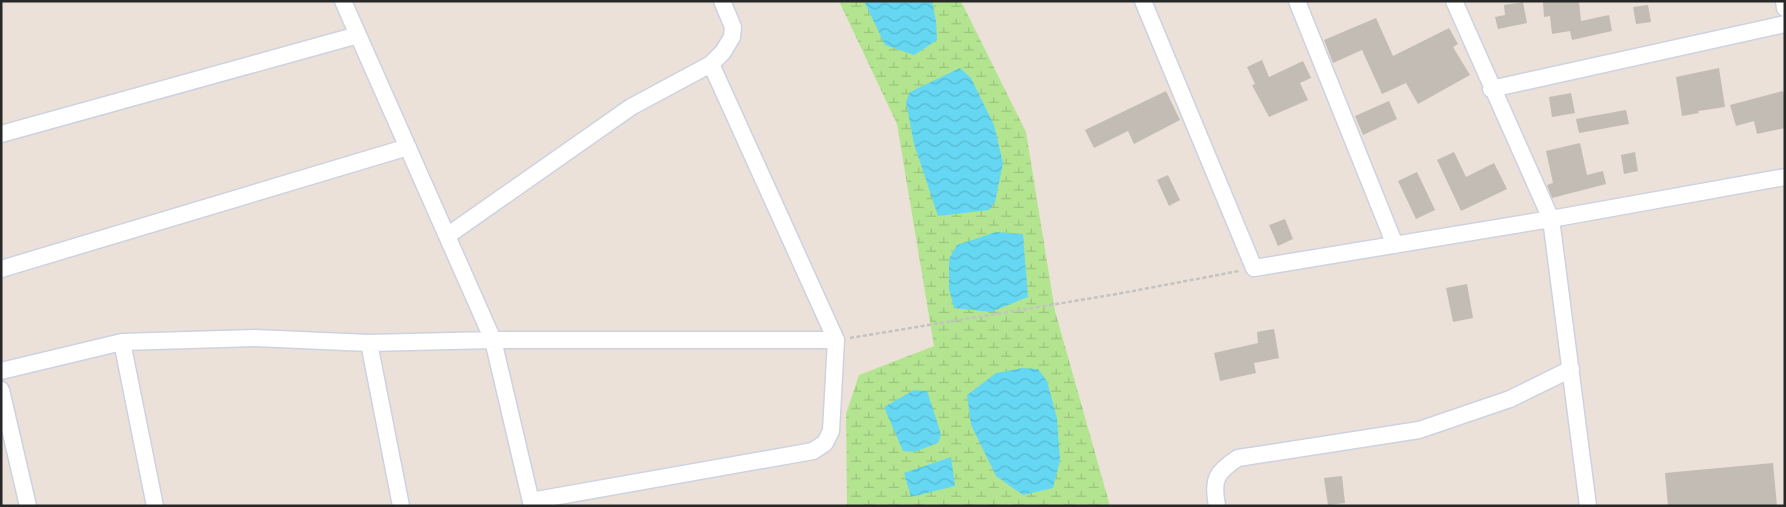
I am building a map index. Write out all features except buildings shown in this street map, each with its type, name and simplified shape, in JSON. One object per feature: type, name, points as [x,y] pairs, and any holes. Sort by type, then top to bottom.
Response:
[{"type":"street","points":[[343,1],[493,340],[531,503],[813,451],[826,443],[831,430],[836,340],[711,64]]},
{"type":"street","points":[[447,236],[631,107],[711,64],[723,52],[732,37],[733,27],[722,1]]},
{"type":"street","points":[[1143,1],[1254,268],[1551,219],[1785,176]]},
{"type":"street","points":[[1297,1],[1395,245]]},
{"type":"street","points":[[1454,1],[1491,89],[1551,219],[1588,506]]},
{"type":"street","points":[[1784,1],[1785,8]]},
{"type":"street","points":[[1491,89],[1785,24]]},
{"type":"street","points":[[1,134],[358,35]]},
{"type":"street","points":[[1,269],[408,147]]},
{"type":"street","points":[[1,371],[122,342],[255,338],[369,343],[493,340],[836,340]]},
{"type":"street","points":[[122,342],[155,506]]},
{"type":"street","points":[[369,343],[400,506]]},
{"type":"street","points":[[1217,506],[1215,480],[1224,467],[1238,458],[1419,430],[1510,399],[1570,369]]},
{"type":"street","points":[[1,390],[28,506]]},
{"type":"path","points":[[836,340],[1117,294],[1254,268]]},
{"type":"green space","points":[[839,1],[961,1],[1026,132],[1055,311],[1110,506],[847,506],[846,414],[859,375],[934,346],[897,124]]},
{"type":"water","points":[[864,1],[932,1],[937,40],[914,55],[885,45]]},
{"type":"water","points":[[960,68],[971,78],[994,125],[1003,163],[995,202],[989,210],[938,216],[914,144],[906,102],[910,92]]},
{"type":"water","points":[[996,232],[1023,234],[1028,297],[991,312],[954,308],[949,289],[949,259],[957,245]]},
{"type":"water","points":[[1023,368],[1038,369],[1047,381],[1057,418],[1060,460],[1053,488],[1023,495],[996,476],[971,425],[967,395],[996,373]]},
{"type":"water","points":[[914,390],[927,391],[941,434],[938,443],[914,452],[903,451],[884,407]]},
{"type":"water","points":[[951,457],[955,486],[911,497],[904,473]]}]
